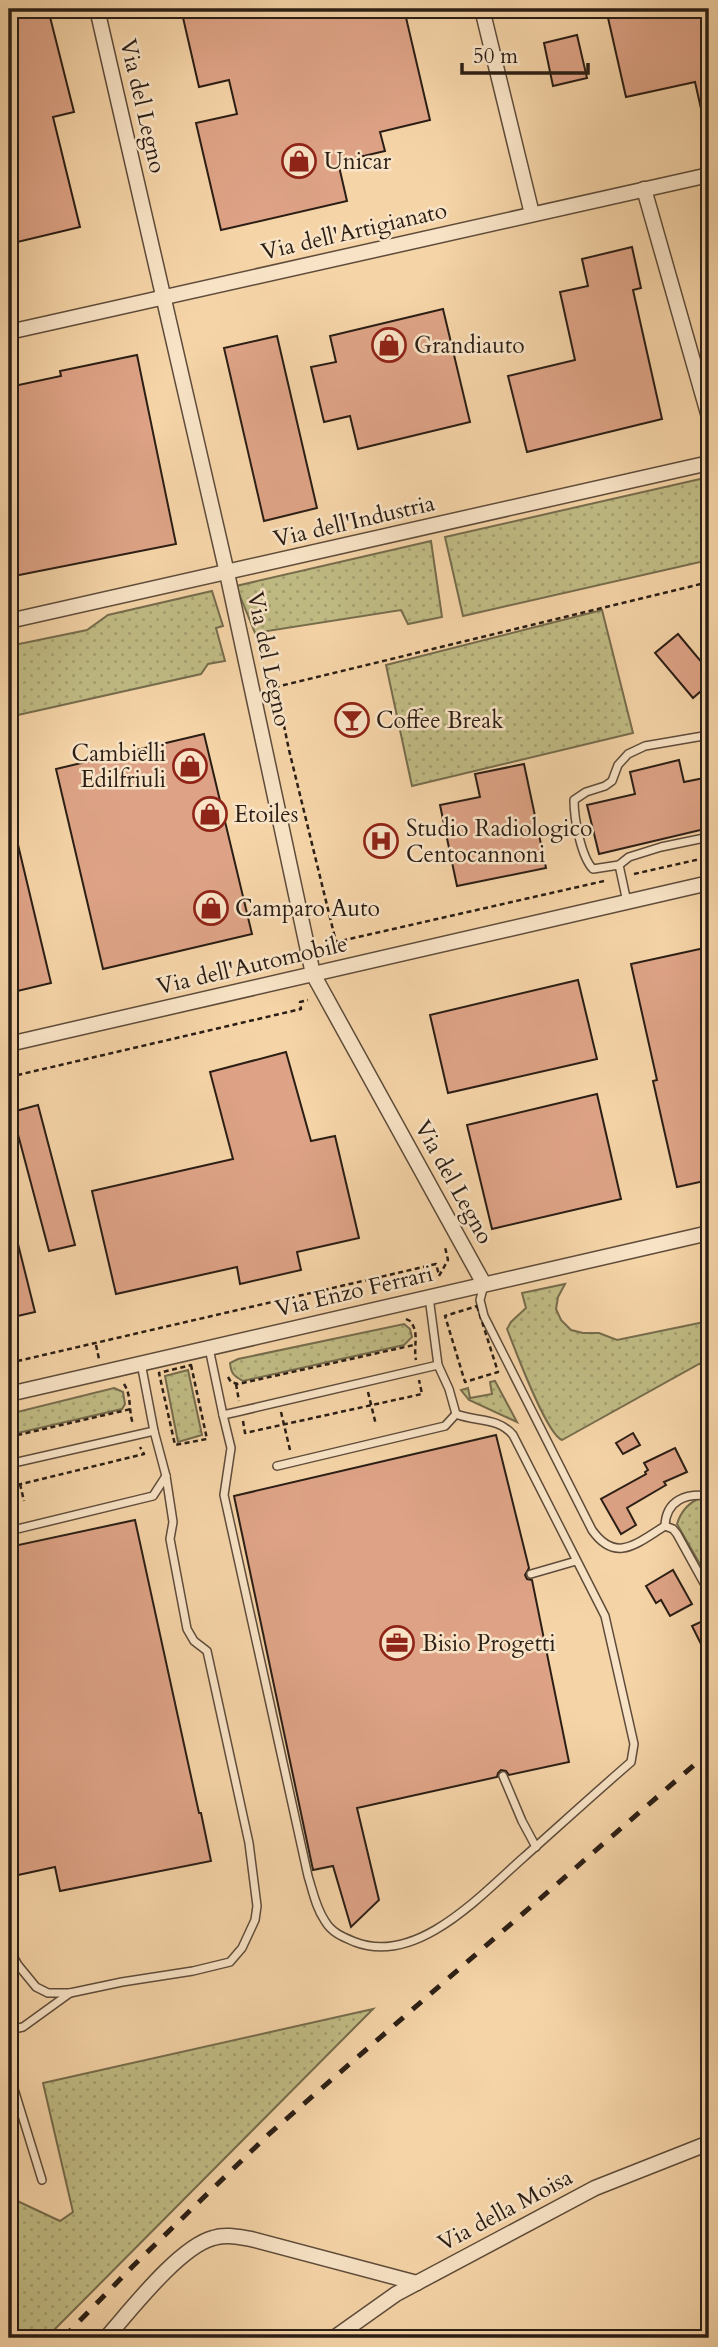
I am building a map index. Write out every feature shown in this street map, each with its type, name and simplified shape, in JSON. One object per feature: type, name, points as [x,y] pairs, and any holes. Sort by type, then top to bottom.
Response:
[{"type":"street","name":"Via del Legno","points":[[97,9],[227,573],[313,974],[485,1284]]},
{"type":"street","points":[[482,9],[532,215]]},
{"type":"street","name":"Via dell'Artigianato","points":[[9,332],[709,175]]},
{"type":"street","points":[[644,190],[709,417]]},
{"type":"street","name":"Via dell'Industria","points":[[9,621],[709,463]]},
{"type":"street","name":"Via dell'Automobile","points":[[9,1044],[709,883]]},
{"type":"street","name":"Via Enzo Ferrari","points":[[9,1394],[709,1233]]},
{"type":"street","name":"Via della Moisa","points":[[334,2338],[397,2294],[595,2188],[709,2143]]},
{"type":"street","points":[[106,2338],[170,2266],[186,2252],[212,2238],[251,2239],[417,2283]]},
{"type":"lane","points":[[709,735],[645,746],[628,754],[606,786],[586,792],[574,800],[574,813],[586,862],[593,869],[619,865],[629,857],[661,847],[709,837]]},
{"type":"lane","points":[[619,865],[627,902]]},
{"type":"lane","points":[[485,1284],[480,1300],[484,1316],[592,1530],[608,1547],[621,1550],[665,1526],[673,1529],[704,1583],[709,1585]]},
{"type":"lane","points":[[209,1347],[232,1448],[224,1495],[317,1908],[337,1935],[361,1944],[387,1947],[412,1942],[465,1909],[536,1847],[631,1762],[635,1744],[605,1616],[513,1435],[498,1422],[467,1419],[456,1414],[439,1364],[429,1297]]},
{"type":"lane","points":[[9,1949],[36,1987],[48,1993],[70,1993],[230,1962],[242,1948],[255,1920],[257,1906],[249,1843],[207,1651],[194,1641],[187,1629],[170,1539],[173,1522],[166,1476],[141,1363]]},
{"type":"lane","points":[[223,1415],[439,1364]]},
{"type":"lane","points":[[277,1466],[445,1426],[456,1414]]},
{"type":"lane","points":[[9,1464],[154,1431]]},
{"type":"lane","points":[[9,1531],[153,1496],[166,1476]]},
{"type":"lane","points":[[665,1526],[666,1514],[672,1505],[685,1496],[709,1496]]},
{"type":"lane","points":[[531,1574],[576,1561]]},
{"type":"lane","points":[[503,1776],[536,1847]]},
{"type":"lane","points":[[9,2030],[23,2027],[70,1993]]},
{"type":"lane","points":[[9,2073],[42,2180]]},
{"type":"path","points":[[709,582],[276,687],[336,942],[709,857]]},
{"type":"path","points":[[9,1077],[301,1009],[300,1002],[316,1001]]},
{"type":"path","points":[[9,1363],[436,1264],[439,1276],[448,1260],[440,1237]]},
{"type":"path","points":[[477,1306],[498,1372],[465,1382],[445,1316],[477,1306]]},
{"type":"path","points":[[404,1319],[414,1326],[416,1361]]},
{"type":"path","points":[[236,1384],[414,1345]]},
{"type":"path","points":[[191,1365],[207,1439],[176,1445],[159,1373],[191,1365]]},
{"type":"path","points":[[226,1368],[227,1376],[236,1384],[238,1398]]},
{"type":"path","points":[[243,1424],[245,1433],[422,1394],[419,1378]]},
{"type":"path","points":[[368,1392],[376,1424]]},
{"type":"path","points":[[9,1437],[131,1409],[130,1415]]},
{"type":"path","points":[[281,1412],[293,1463]]},
{"type":"path","points":[[9,1487],[144,1454],[139,1445]]},
{"type":"path","points":[[20,1484],[24,1500]]},
{"type":"path","points":[[9,2003],[13,2015]]},
{"type":"shaded area","points":[[709,477],[709,560],[463,616],[445,537]]},
{"type":"shaded area","points":[[431,541],[442,617],[408,624],[401,610],[255,633],[236,586]]},
{"type":"shaded area","points":[[212,591],[223,626],[216,628],[225,661],[208,664],[201,674],[9,717],[9,646],[87,630],[108,615]]},
{"type":"shaded area","points":[[602,610],[633,733],[412,786],[386,665]]},
{"type":"shaded area","points":[[565,1284],[558,1297],[556,1309],[561,1320],[571,1330],[599,1333],[617,1340],[709,1321],[709,1365],[699,1364],[562,1440],[555,1434],[540,1408],[507,1329],[526,1308],[522,1293]]},
{"type":"shaded area","points":[[404,1324],[410,1329],[412,1337],[404,1345],[243,1381],[231,1370],[230,1363],[238,1359]]},
{"type":"shaded area","points":[[188,1370],[202,1435],[178,1442],[165,1376]]},
{"type":"shaded area","points":[[495,1381],[517,1422],[469,1400],[461,1390],[468,1388],[470,1398],[492,1394],[490,1382]]},
{"type":"shaded area","points":[[114,1388],[123,1392],[125,1404],[122,1409],[9,1435],[9,1414]]},
{"type":"shaded area","points":[[700,1498],[709,1502],[709,1580],[677,1524],[686,1508]]},
{"type":"shaded area","points":[[373,2009],[46,2338],[9,2338],[9,2197],[60,2221],[73,2212],[43,2083]]},
{"type":"building","points":[[9,9],[48,9],[74,112],[53,117],[80,227],[9,244]]},
{"type":"building","points":[[181,9],[404,9],[430,120],[380,132],[385,151],[338,162],[347,201],[221,230],[196,123],[237,114],[229,80],[199,87]]},
{"type":"building","points":[[606,9],[709,9],[709,121],[704,122],[695,82],[626,97]]},
{"type":"building","points":[[577,35],[587,78],[553,86],[544,43]]},
{"type":"building","points":[[632,247],[641,288],[633,290],[662,419],[527,452],[508,376],[575,360],[560,292],[588,286],[582,259]]},
{"type":"building","points":[[443,309],[470,422],[358,449],[350,416],[324,422],[311,367],[336,362],[330,336]]},
{"type":"building","points":[[277,336],[317,508],[264,521],[224,348]]},
{"type":"building","points":[[137,355],[176,544],[9,577],[9,387],[61,376],[60,371]]},
{"type":"building","points":[[678,634],[709,671],[709,684],[693,698],[655,653]]},
{"type":"building","points":[[204,734],[252,934],[103,969],[56,769]]},
{"type":"building","points":[[679,760],[684,782],[709,777],[709,828],[599,854],[587,805],[635,794],[630,772]]},
{"type":"building","points":[[524,764],[546,868],[457,886],[440,805],[480,797],[475,774]]},
{"type":"building","points":[[9,828],[14,828],[51,983],[9,993]]},
{"type":"building","points":[[709,947],[709,1180],[677,1187],[631,964]]},
{"type":"building","points":[[578,980],[597,1059],[448,1093],[430,1015]]},
{"type":"building","points":[[286,1052],[311,1141],[335,1136],[359,1238],[297,1252],[301,1270],[240,1284],[237,1267],[116,1294],[92,1191],[233,1159],[210,1072]]},
{"type":"building","points":[[597,1094],[621,1199],[492,1229],[467,1125]]},
{"type":"building","points":[[38,1105],[75,1245],[49,1251],[12,1112]]},
{"type":"building","points":[[9,1228],[14,1228],[35,1312],[9,1318]]},
{"type":"building","points":[[633,1433],[640,1445],[623,1454],[616,1443]]},
{"type":"building","points":[[496,1435],[529,1568],[525,1575],[532,1580],[569,1762],[509,1775],[501,1770],[497,1777],[357,1808],[379,1900],[351,1927],[333,1866],[313,1870],[234,1496]]},
{"type":"building","points":[[675,1448],[687,1472],[664,1482],[666,1485],[627,1508],[636,1525],[621,1534],[601,1499],[646,1474],[648,1470],[644,1463]]},
{"type":"building","points":[[135,1520],[211,1861],[60,1891],[55,1867],[9,1877],[9,1547]]},
{"type":"building","points":[[673,1570],[692,1604],[670,1616],[661,1600],[656,1603],[646,1586]]},
{"type":"building","points":[[709,1618],[709,1660],[692,1626]]},
{"type":"railway","points":[[63,2338],[269,2134],[709,1752]]},
{"type":"place","name":"Unicar","points":[[299,161]]},
{"type":"place","name":"Grandiauto","points":[[389,345]]},
{"type":"place","name":"Coffee Break","points":[[352,720]]},
{"type":"place","name":"Cambielli Edilfriuli","points":[[190,766]]},
{"type":"place","name":"Etoiles","points":[[210,814]]},
{"type":"place","name":"Studio Radiologico Centocannoni","points":[[381,841]]},
{"type":"place","name":"Camparo Auto","points":[[211,908]]},
{"type":"place","name":"Bisio Progetti","points":[[397,1643]]}]
